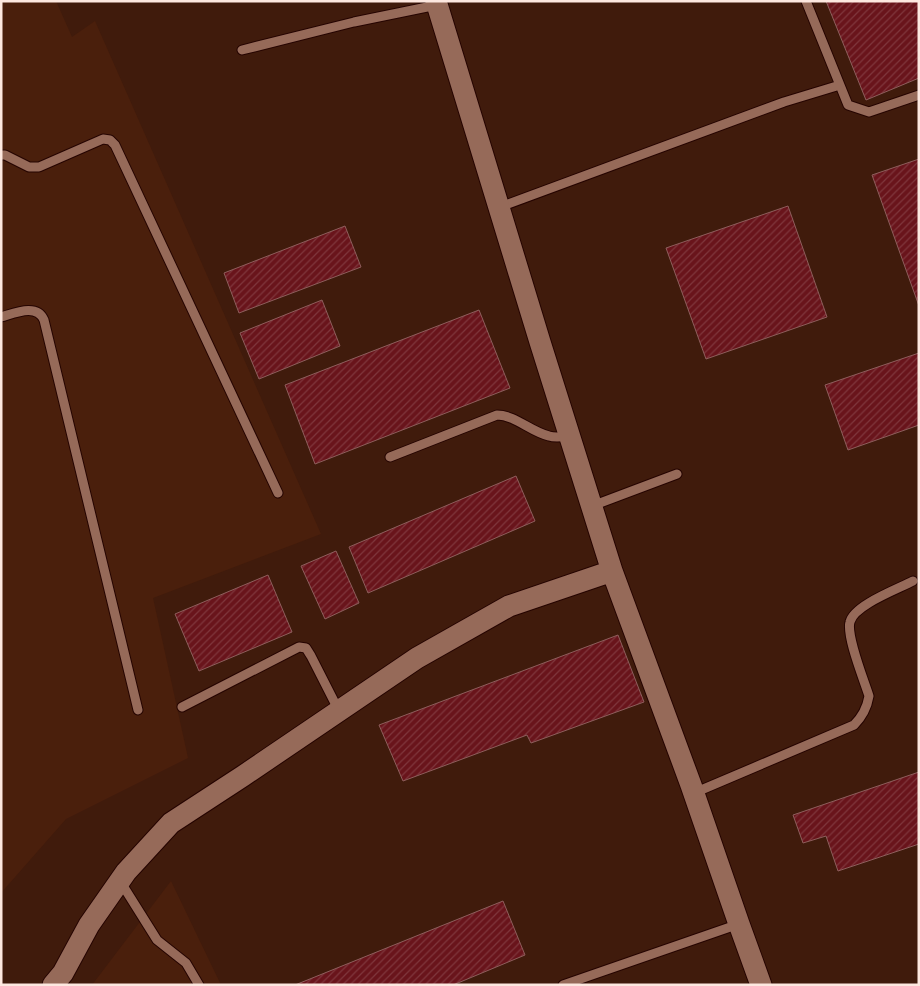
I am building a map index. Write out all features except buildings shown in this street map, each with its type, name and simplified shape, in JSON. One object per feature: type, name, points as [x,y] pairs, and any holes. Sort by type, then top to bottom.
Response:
[{"type":"street","points":[[436,3],[612,571],[762,985]]},
{"type":"street","points":[[53,985],[63,973],[89,925],[120,881],[171,823],[417,658],[509,606],[612,571]]},
{"type":"lane","points":[[806,1],[848,105],[869,112],[919,95]]},
{"type":"lane","points":[[242,50],[436,3]]},
{"type":"lane","points":[[500,208],[784,102],[840,85]]},
{"type":"lane","points":[[1,155],[29,167],[39,167],[103,139],[110,140],[115,145],[278,493]]},
{"type":"lane","points":[[1,317],[26,311],[36,311],[42,314],[138,710]]},
{"type":"lane","points":[[390,457],[497,415],[505,415],[539,433],[551,437],[570,436]]},
{"type":"lane","points":[[592,506],[677,474]]},
{"type":"lane","points":[[694,793],[854,725],[863,716],[868,705],[869,696],[849,635],[850,622],[854,613],[863,606],[913,581]]},
{"type":"lane","points":[[182,707],[299,647],[306,648],[339,711]]},
{"type":"lane","points":[[120,881],[156,940],[186,963],[199,985]]},
{"type":"lane","points":[[563,985],[739,924]]},
{"type":"shaded area","points":[[1,1],[56,1],[72,37],[95,21],[321,534],[153,598],[188,758],[66,819],[1,893]]},
{"type":"shaded area","points":[[171,881],[221,985],[92,985]]}]
